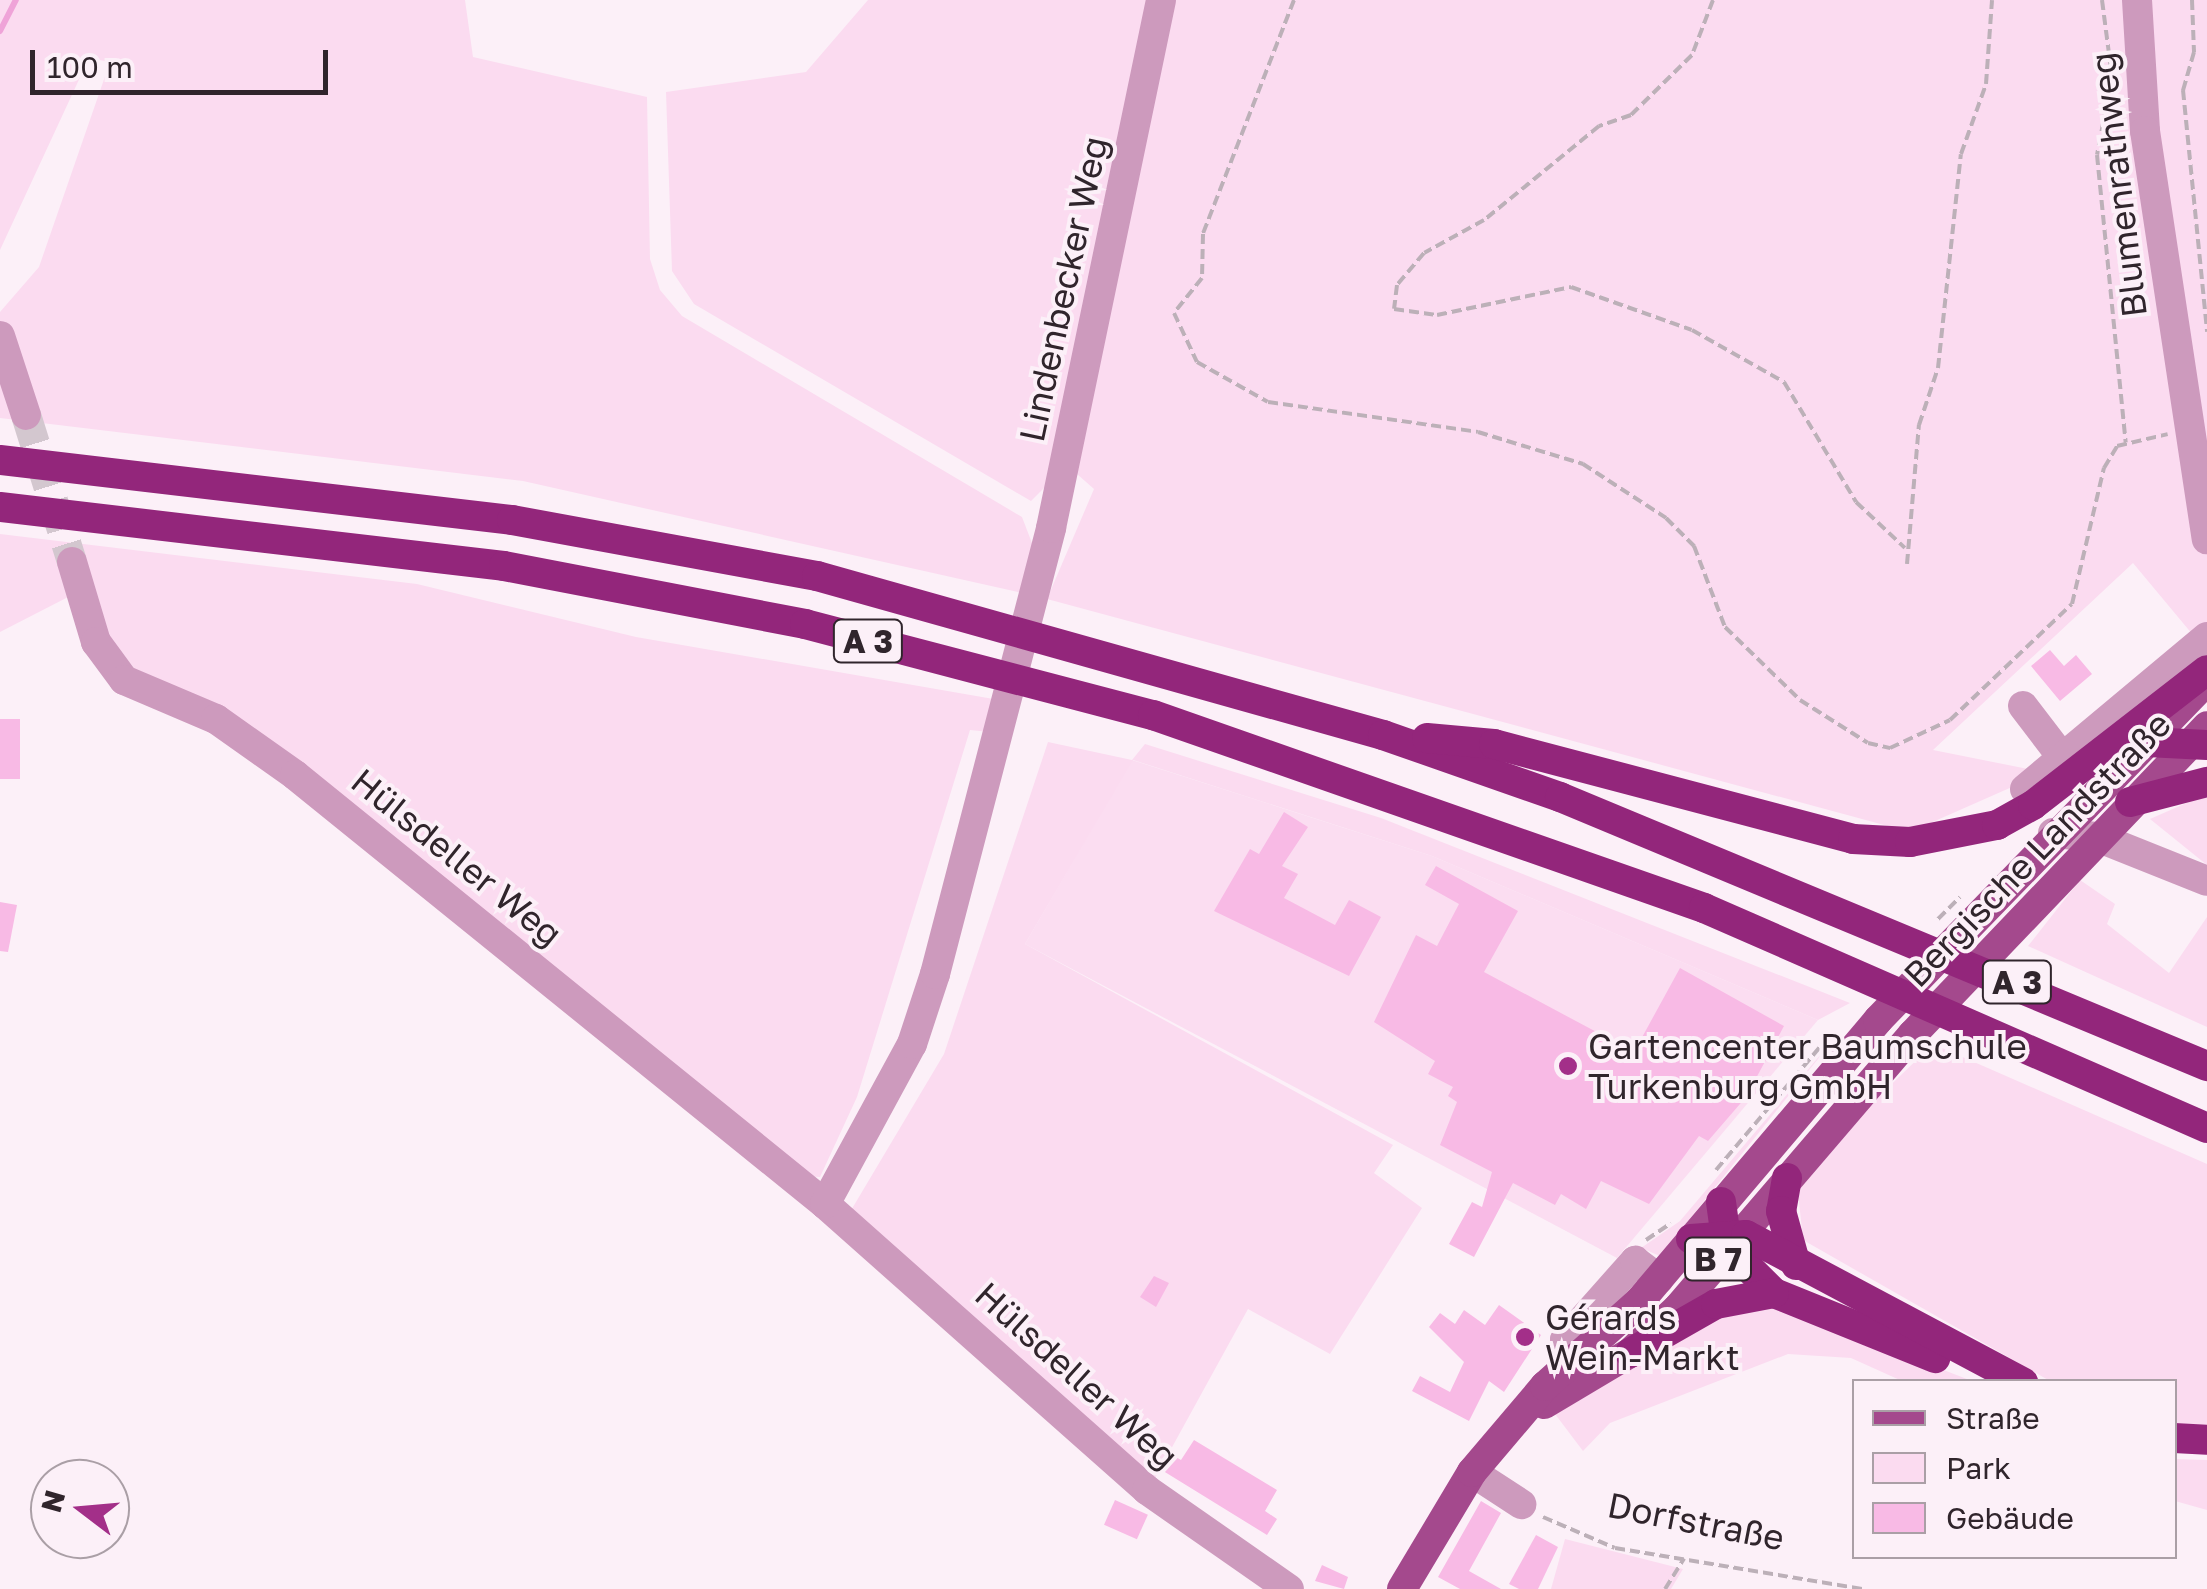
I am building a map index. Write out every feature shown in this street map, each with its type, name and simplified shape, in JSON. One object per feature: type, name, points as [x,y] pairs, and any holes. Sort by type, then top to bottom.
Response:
[{"type":"highway","name":"A 3","points":[[0,460],[512,520],[817,576],[1383,734],[1826,901],[2207,1066]]},
{"type":"highway","name":"A 3","points":[[0,507],[504,566],[805,624],[1152,715],[1704,908],[2207,1128]]},
{"type":"highway","points":[[1383,734],[1494,744],[1853,839],[1910,842],[1998,825],[2033,805],[2087,772],[2207,670]]},
{"type":"highway","points":[[2147,742],[2202,736]]},
{"type":"highway","points":[[2130,802],[2207,782]]},
{"type":"highway","points":[[1787,1178],[1781,1211],[1796,1265]]},
{"type":"highway","points":[[1704,1232],[1716,1188]]},
{"type":"highway","points":[[1704,1232],[1796,1265],[2018,1379]]},
{"type":"highway","points":[[1704,1232],[1774,1293],[1981,1379]]},
{"type":"highway","points":[[1638,1345],[1716,1304],[1774,1293]]},
{"type":"highway","points":[[2177,1438],[2207,1440]]},
{"type":"highway","points":[[2177,1451],[2207,1453]]},
{"type":"main road","name":"Bergische Landstraße","points":[[1716,1188],[2054,833],[2207,681]]},
{"type":"main road","name":"Bergische Landstraße","points":[[1402,1589],[1472,1472],[1527,1410],[1583,1368],[1704,1232],[1787,1178],[1912,1035],[2097,837],[2202,736]]},
{"type":"main road","name":"Bergische Landstraße","points":[[1583,1368],[1638,1345],[1704,1232]]},
{"type":"main road","points":[[1638,1345],[1666,1298],[1659,1279]]},
{"type":"street","name":"Lindenbecker Weg","points":[[825,1204],[912,1044],[1002,724],[1035,592],[1161,0]]},
{"type":"street","name":"Blumenrathweg","points":[[2137,0],[2145,131],[2207,539]]},
{"type":"street","points":[[0,336],[26,415]]},
{"type":"street","name":"Hülsdeller Weg","points":[[72,562],[96,642],[124,680],[216,720],[296,776],[825,1204],[1147,1490],[1289,1589]]},
{"type":"street","name":"Bergische Landstraße","points":[[2025,790],[2207,637]]},
{"type":"street","points":[[2023,706],[2064,761]]},
{"type":"street","points":[[2097,837],[2100,789]]},
{"type":"street","points":[[2054,833],[2097,837],[2207,881]]},
{"type":"street","points":[[1472,1472],[1521,1504]]},
{"type":"path","points":[[1294,0],[1204,234],[1202,278],[1174,313],[1197,362],[1268,402],[1478,432],[1583,464],[1694,546],[1725,627],[1800,700],[1890,748],[1950,720],[2072,604],[2104,468],[2126,444],[2097,155],[2112,77],[2102,0]]},
{"type":"path","points":[[1714,0],[1692,55],[1642,104],[1424,253],[1396,285],[1394,308],[1437,314],[1571,287],[1692,330],[1784,382],[1856,502],[1905,548]]},
{"type":"path","points":[[1907,564],[1905,548],[1925,388],[1938,368],[1960,154],[1986,84],[1992,0]]},
{"type":"path","points":[[2192,0],[2194,52],[2184,90],[2207,332]]},
{"type":"path","points":[[1716,1188],[1831,1035]]},
{"type":"path","name":"Dorfstraße","points":[[1521,1504],[1595,1543],[1864,1589]]},
{"type":"path","points":[[1665,1589],[1684,1560]]},
{"type":"shaded area","name":"Gartencenter Baumschule Turkenburg GmbH","points":[[1132,760],[1432,856],[1818,1020],[1617,1258],[1025,944]]},
{"type":"green space","points":[[0,0],[465,0],[473,57],[647,97],[650,259],[660,290],[682,316],[1022,517],[1035,551],[1022,593],[523,481],[0,418],[0,312],[39,267],[110,62],[89,58],[0,250]]},
{"type":"green space","points":[[868,0],[1153,0],[1052,480],[1031,501],[694,304],[672,271],[666,92],[806,72]]},
{"type":"green space","points":[[1175,0],[2207,0],[2207,627],[2193,635],[2133,563],[1933,750],[2028,769],[2012,787],[1910,832],[1047,599],[1094,489],[1077,474]]},
{"type":"green space","points":[[0,534],[417,584],[636,637],[1005,701],[990,732],[970,730],[857,1097],[820,1177],[802,1176],[551,968],[143,679],[74,594],[0,632]]},
{"type":"green space","points":[[1048,742],[1132,760],[1145,744],[1381,818],[1850,1003],[1818,1020],[1432,856],[1133,760],[1025,944],[1393,1145],[1374,1173],[1422,1208],[1330,1354],[1248,1309],[1154,1480],[850,1212],[944,1054]]},
{"type":"green space","points":[[2207,794],[2207,865],[2150,819]]},
{"type":"green space","points":[[2080,880],[2115,904],[2107,924],[2169,973],[2207,917],[2207,1027],[2028,946]]},
{"type":"green space","points":[[1838,1034],[1660,1256],[1641,1248],[1680,1221]]},
{"type":"green space","points":[[1933,1044],[2207,1164],[2207,1431],[2177,1428],[2177,1379],[2046,1379],[1803,1240],[1798,1192],[1837,1137]]},
{"type":"green space","points":[[1766,1301],[1967,1379],[1898,1379],[1851,1358],[1788,1354],[1610,1423],[1583,1451],[1555,1414],[1708,1316]]},
{"type":"green space","points":[[2177,1459],[2207,1460],[2207,1510],[2177,1502]]},
{"type":"green space","points":[[1565,1539],[1683,1569],[1671,1589],[1551,1589]]},
{"type":"building","points":[[2050,650],[2064,666],[2076,655],[2092,674],[2060,701],[2031,666]]},
{"type":"building","points":[[0,719],[20,719],[20,779],[0,779]]},
{"type":"building","points":[[1284,812],[1308,827],[1282,866],[1298,874],[1284,898],[1335,925],[1349,900],[1381,917],[1349,976],[1214,911],[1250,849],[1259,854]]},
{"type":"building","points":[[1436,866],[1518,911],[1484,972],[1634,1052],[1680,968],[1784,1026],[1746,1097],[1708,1141],[1699,1136],[1649,1204],[1601,1181],[1586,1209],[1561,1194],[1555,1205],[1513,1183],[1474,1257],[1449,1244],[1472,1202],[1482,1207],[1492,1172],[1440,1145],[1457,1102],[1448,1096],[1453,1087],[1428,1074],[1435,1061],[1374,1022],[1416,935],[1437,946],[1459,904],[1425,885]]},
{"type":"building","points":[[0,902],[17,905],[8,952],[0,951]]},
{"type":"building","points":[[1154,1276],[1169,1283],[1156,1307],[1140,1297]]},
{"type":"building","points":[[1499,1305],[1541,1335],[1504,1392],[1489,1381],[1469,1421],[1412,1391],[1420,1376],[1450,1392],[1464,1362],[1429,1327],[1440,1313],[1455,1324],[1464,1310],[1485,1325]]},
{"type":"building","points":[[1194,1440],[1277,1490],[1265,1511],[1277,1519],[1267,1535],[1160,1469],[1169,1453],[1181,1460]]},
{"type":"building","points":[[1115,1500],[1148,1515],[1137,1539],[1104,1525]]},
{"type":"building","points":[[1481,1501],[1501,1513],[1469,1571],[1501,1589],[1460,1589],[1438,1577]]},
{"type":"building","points":[[1536,1535],[1558,1547],[1538,1589],[1519,1589],[1509,1584]]},
{"type":"building","points":[[1322,1565],[1348,1577],[1344,1589],[1315,1581]]},
{"type":"waterway","points":[[0,31],[16,0]]},
{"type":"tunnel","points":[[26,415],[72,562]]},
{"type":"place","name":"Gartencenter Baumschule Turkenburg GmbH","points":[[1568,1066]]},
{"type":"place","name":"Gérards Wein-Markt","points":[[1525,1337]]}]
